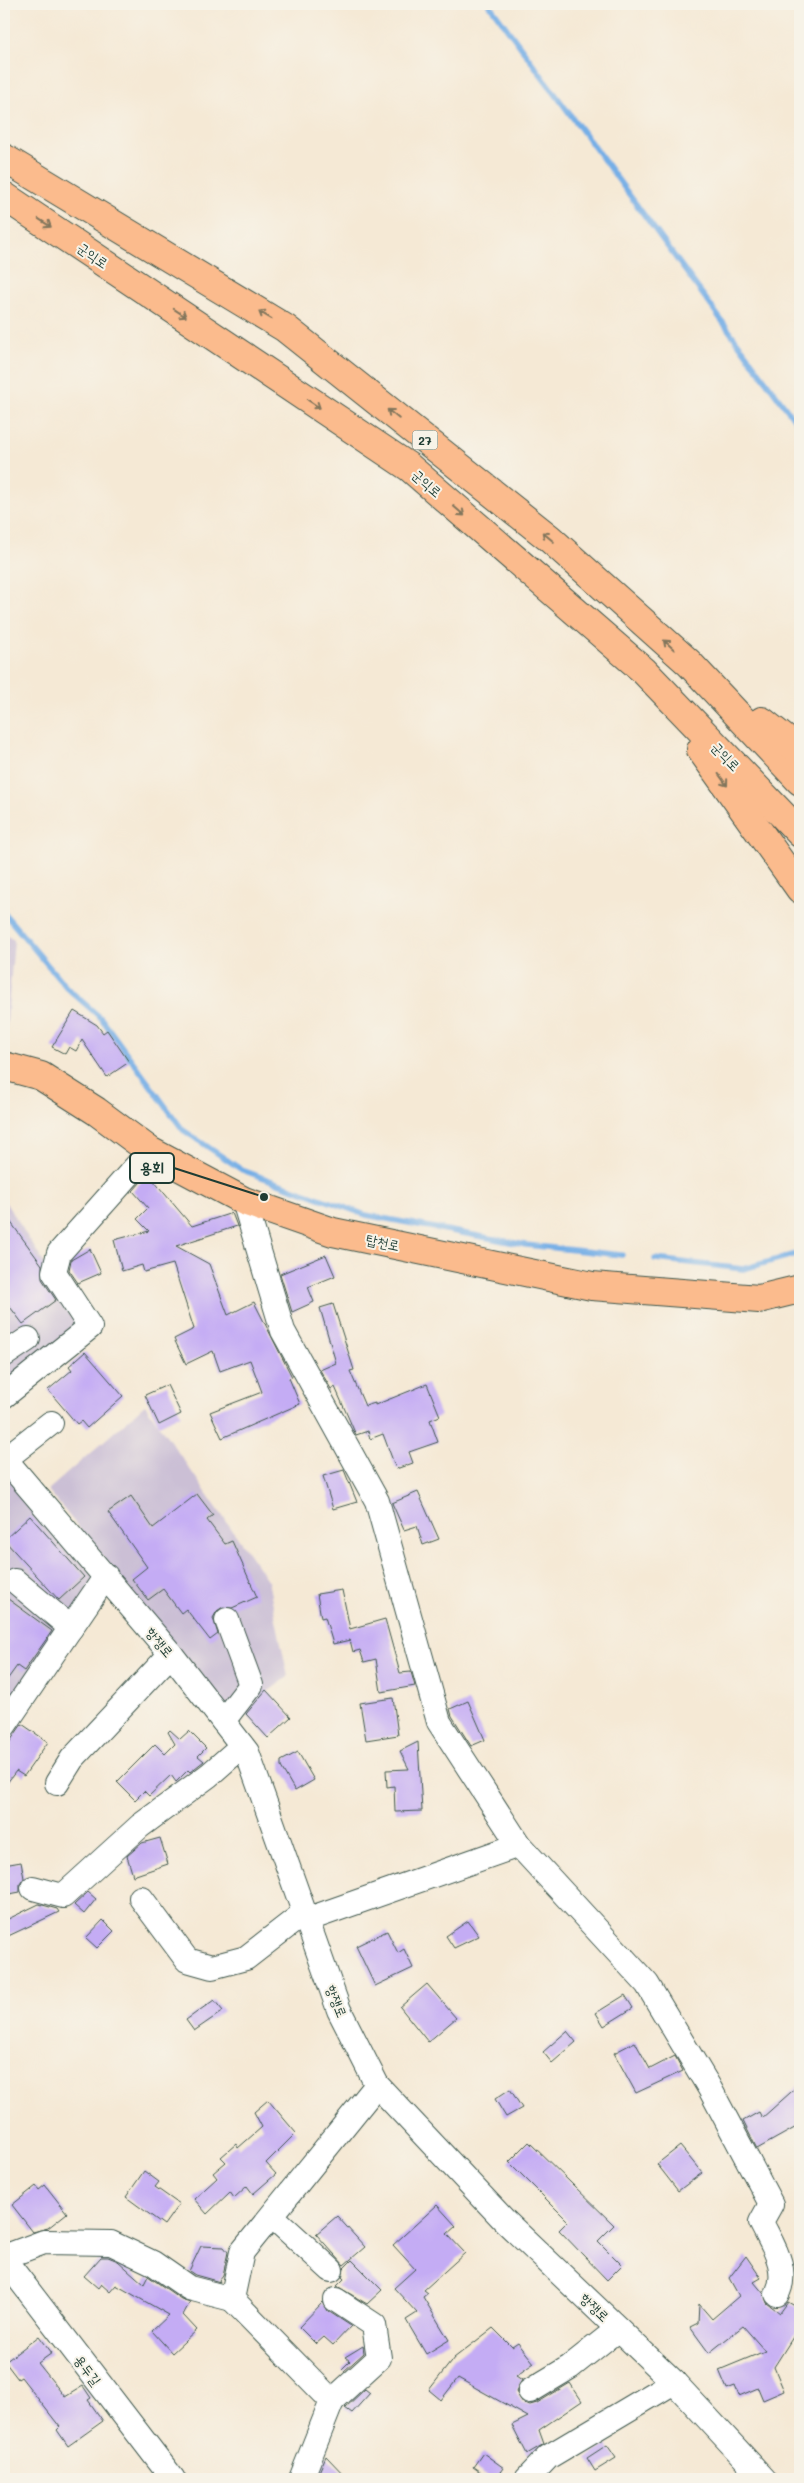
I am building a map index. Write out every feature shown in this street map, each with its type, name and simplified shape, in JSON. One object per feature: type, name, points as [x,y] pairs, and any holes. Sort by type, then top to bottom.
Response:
[{"type":"main road","name":"27","points":[[4,158],[285,328],[549,538],[689,663],[800,781]]},
{"type":"main road","name":"군익로","points":[[4,196],[408,467],[642,670],[800,833]]},
{"type":"main road","points":[[689,663],[800,751]]},
{"type":"main road","points":[[642,670],[800,889]]},
{"type":"main road","name":"탑천로","points":[[4,1066],[41,1076],[96,1111],[150,1151],[244,1200],[333,1232],[592,1286],[759,1299],[800,1289]]},
{"type":"street","points":[[4,1396],[90,1327],[54,1272],[59,1253],[150,1151]]},
{"type":"street","points":[[244,1200],[283,1331],[377,1501],[439,1722],[519,1845],[647,1984],[709,2087],[771,2204],[761,2222],[780,2262],[783,2284],[777,2294]]},
{"type":"street","points":[[4,1355],[28,1339]]},
{"type":"street","points":[[4,1459],[50,1423]]},
{"type":"street","name":"항쟁로","points":[[4,1459],[171,1654],[247,1752],[339,2010],[377,2084],[505,2221],[674,2382],[764,2479]]},
{"type":"street","points":[[4,1726],[106,1576]]},
{"type":"street","points":[[15,1581],[71,1628]]},
{"type":"street","points":[[223,1721],[251,1685],[228,1620]]},
{"type":"street","points":[[57,1782],[72,1759],[171,1654]]},
{"type":"street","points":[[33,1888],[63,1896],[140,1826],[209,1775],[242,1746]]},
{"type":"street","points":[[140,1898],[187,1960],[212,1967],[246,1958],[305,1916],[519,1845]]},
{"type":"street","points":[[232,2299],[242,2252],[377,2084]]},
{"type":"street","points":[[272,2216],[331,2270]]},
{"type":"street","points":[[4,2258],[44,2242],[111,2243],[153,2263],[189,2288],[232,2299],[332,2401]]},
{"type":"street","name":"용두길","points":[[4,2258],[173,2479]]},
{"type":"street","points":[[301,2479],[332,2401],[379,2358],[374,2325],[336,2300]]},
{"type":"street","points":[[530,2391],[570,2367],[618,2328]]},
{"type":"street","points":[[527,2479],[548,2457],[674,2382]]},
{"type":"shaded area","points":[[4,934],[14,940],[5,1045],[4,1045]]},
{"type":"shaded area","points":[[4,1200],[84,1326],[4,1388]]},
{"type":"shaded area","points":[[145,1405],[268,1581],[288,1677],[233,1717],[48,1490]]},
{"type":"shaded area","points":[[4,1471],[96,1577],[4,1728]]},
{"type":"building","points":[[74,1011],[97,1025],[103,1033],[107,1030],[129,1062],[107,1077],[82,1040],[76,1051],[69,1047],[65,1054],[52,1047]]},
{"type":"building","points":[[148,1174],[192,1226],[232,1213],[237,1226],[176,1246],[209,1264],[228,1315],[254,1302],[292,1377],[289,1378],[300,1404],[222,1438],[210,1412],[262,1392],[250,1360],[220,1371],[213,1351],[186,1364],[174,1339],[194,1329],[173,1264],[144,1272],[142,1265],[122,1271],[114,1240],[149,1231],[137,1219],[148,1208],[133,1191]]},
{"type":"building","points":[[4,1213],[42,1265],[42,1279],[56,1300],[23,1324],[4,1299]]},
{"type":"building","points":[[90,1249],[101,1273],[78,1283],[69,1270],[71,1260]]},
{"type":"building","points":[[326,1255],[335,1276],[308,1287],[314,1302],[292,1312],[280,1274]]},
{"type":"building","points":[[333,1304],[354,1370],[350,1371],[365,1406],[375,1403],[375,1405],[427,1384],[440,1416],[430,1420],[438,1442],[409,1452],[413,1463],[396,1469],[383,1434],[370,1439],[368,1431],[356,1435],[335,1387],[331,1389],[320,1370],[336,1363],[320,1308]]},
{"type":"building","points":[[85,1352],[123,1396],[87,1428],[81,1421],[77,1424],[48,1390],[72,1370],[69,1366]]},
{"type":"building","points":[[167,1385],[181,1414],[159,1425],[145,1395]]},
{"type":"building","points":[[344,1470],[357,1502],[333,1509],[323,1476]]},
{"type":"building","points":[[418,1492],[439,1539],[423,1545],[417,1526],[404,1530],[392,1503]]},
{"type":"building","points":[[197,1494],[213,1515],[207,1520],[225,1544],[232,1541],[257,1597],[232,1608],[223,1607],[217,1611],[213,1618],[218,1634],[210,1640],[186,1609],[181,1613],[163,1589],[148,1600],[132,1579],[147,1567],[108,1512],[131,1496],[153,1528]]},
{"type":"building","points":[[30,1516],[84,1577],[59,1600],[4,1540]]},
{"type":"building","points":[[342,1590],[350,1629],[385,1619],[400,1673],[411,1672],[415,1686],[381,1692],[376,1659],[364,1662],[360,1650],[353,1652],[350,1640],[333,1644],[325,1617],[321,1618],[317,1594]]},
{"type":"building","points":[[4,1596],[52,1631],[24,1671],[17,1666],[4,1684]]},
{"type":"building","points":[[266,1690],[291,1717],[268,1738],[246,1714]]},
{"type":"building","points":[[393,1698],[398,1735],[366,1740],[360,1703]]},
{"type":"building","points":[[468,1701],[485,1740],[471,1746],[452,1716],[450,1709]]},
{"type":"building","points":[[22,1724],[48,1742],[24,1776],[16,1771],[4,1787],[4,1750]]},
{"type":"building","points":[[170,1730],[180,1739],[189,1731],[206,1748],[198,1756],[204,1761],[190,1772],[188,1770],[176,1782],[171,1775],[149,1796],[144,1791],[135,1800],[117,1782],[155,1744],[165,1754],[175,1744],[168,1732]]},
{"type":"building","points":[[418,1742],[422,1811],[395,1812],[394,1786],[387,1787],[386,1770],[409,1769],[400,1751]]},
{"type":"building","points":[[298,1752],[314,1780],[295,1791],[281,1767],[281,1761]]},
{"type":"building","points":[[160,1838],[168,1864],[133,1876],[127,1856],[142,1843]]},
{"type":"building","points":[[21,1862],[24,1878],[20,1884],[20,1892],[4,1895],[4,1865]]},
{"type":"building","points":[[88,1892],[96,1899],[84,1914],[74,1905]]},
{"type":"building","points":[[39,1904],[57,1909],[59,1912],[4,1938],[4,1921]]},
{"type":"building","points":[[103,1920],[114,1931],[97,1948],[86,1938]]},
{"type":"building","points":[[468,1921],[479,1936],[454,1948],[446,1936]]},
{"type":"building","points":[[387,1931],[398,1953],[404,1949],[413,1968],[375,1986],[356,1946]]},
{"type":"building","points":[[427,1984],[456,2018],[428,2042],[400,2007]]},
{"type":"building","points":[[625,1995],[633,2008],[604,2026],[596,2013]]},
{"type":"building","points":[[214,2000],[223,2011],[194,2031],[186,2020]]},
{"type":"building","points":[[567,2031],[576,2042],[552,2063],[543,2052]]},
{"type":"building","points":[[635,2042],[650,2069],[675,2056],[683,2071],[636,2093],[614,2053]]},
{"type":"building","points":[[800,2084],[800,2125],[757,2149],[743,2121],[759,2112],[762,2118]]},
{"type":"building","points":[[510,2089],[522,2108],[506,2117],[495,2099]]},
{"type":"building","points":[[268,2100],[296,2133],[266,2163],[276,2174],[253,2194],[247,2186],[234,2198],[230,2192],[207,2214],[194,2199],[217,2178],[213,2173],[226,2162],[221,2157],[236,2144],[238,2148],[262,2127],[254,2112]]},
{"type":"building","points":[[529,2142],[614,2225],[598,2241],[622,2265],[607,2280],[559,2230],[568,2221],[509,2162]]},
{"type":"building","points":[[680,2146],[702,2173],[678,2191],[657,2164]]},
{"type":"building","points":[[144,2171],[159,2182],[155,2187],[179,2204],[164,2225],[126,2197]]},
{"type":"building","points":[[45,2185],[67,2213],[48,2228],[33,2232],[12,2205],[36,2186],[39,2190]]},
{"type":"building","points":[[437,2205],[456,2226],[447,2234],[465,2253],[424,2290],[428,2293],[423,2297],[449,2340],[426,2354],[406,2320],[417,2313],[394,2288],[415,2269],[393,2245]]},
{"type":"building","points":[[337,2216],[365,2247],[344,2265],[316,2234]]},
{"type":"building","points":[[201,2246],[224,2247],[228,2252],[220,2282],[195,2275],[189,2271]]},
{"type":"building","points":[[746,2256],[761,2278],[754,2282],[764,2294],[767,2303],[780,2313],[788,2302],[800,2309],[800,2326],[774,2367],[784,2391],[763,2400],[758,2388],[739,2396],[735,2386],[727,2389],[719,2370],[765,2351],[743,2326],[709,2353],[690,2327],[698,2323],[699,2304],[712,2319],[739,2296],[729,2278]]},
{"type":"building","points":[[101,2257],[108,2257],[118,2261],[144,2284],[148,2276],[181,2299],[190,2302],[183,2315],[197,2330],[172,2353],[152,2331],[169,2315],[116,2285],[110,2292],[101,2284],[98,2288],[84,2276]]},
{"type":"building","points":[[352,2260],[382,2290],[367,2304],[337,2286],[344,2279],[342,2277],[344,2268]]},
{"type":"building","points":[[323,2302],[328,2311],[351,2326],[333,2345],[324,2337],[316,2344],[299,2327]]},
{"type":"building","points":[[493,2328],[512,2347],[518,2343],[534,2363],[516,2376],[522,2380],[516,2392],[523,2403],[530,2405],[537,2403],[570,2383],[582,2401],[539,2430],[544,2444],[527,2454],[512,2425],[528,2417],[458,2378],[441,2400],[429,2390],[454,2358]]},
{"type":"building","points":[[39,2336],[52,2353],[38,2363],[65,2397],[83,2386],[91,2398],[88,2400],[103,2421],[68,2446],[57,2430],[60,2427],[21,2377],[18,2379],[5,2362]]},
{"type":"building","points":[[363,2346],[364,2353],[344,2371],[342,2369],[350,2361],[345,2357]]},
{"type":"building","points":[[365,2389],[370,2393],[352,2413],[345,2408]]},
{"type":"building","points":[[607,2445],[616,2458],[595,2471],[587,2458]]},
{"type":"building","points":[[483,2453],[504,2468],[496,2479],[491,2479],[473,2467]]},
{"type":"building","points":[[326,2456],[348,2479],[316,2479]]},
{"type":"waterway","points":[[489,4],[800,427]]},
{"type":"waterway","points":[[4,913],[67,988],[101,1018],[183,1130],[242,1170],[366,1215],[526,1245],[622,1255]]},
{"type":"waterway","points":[[655,1259],[743,1269],[800,1253]]},
{"type":"place","name":"용회","points":[[264,1197]]}]
